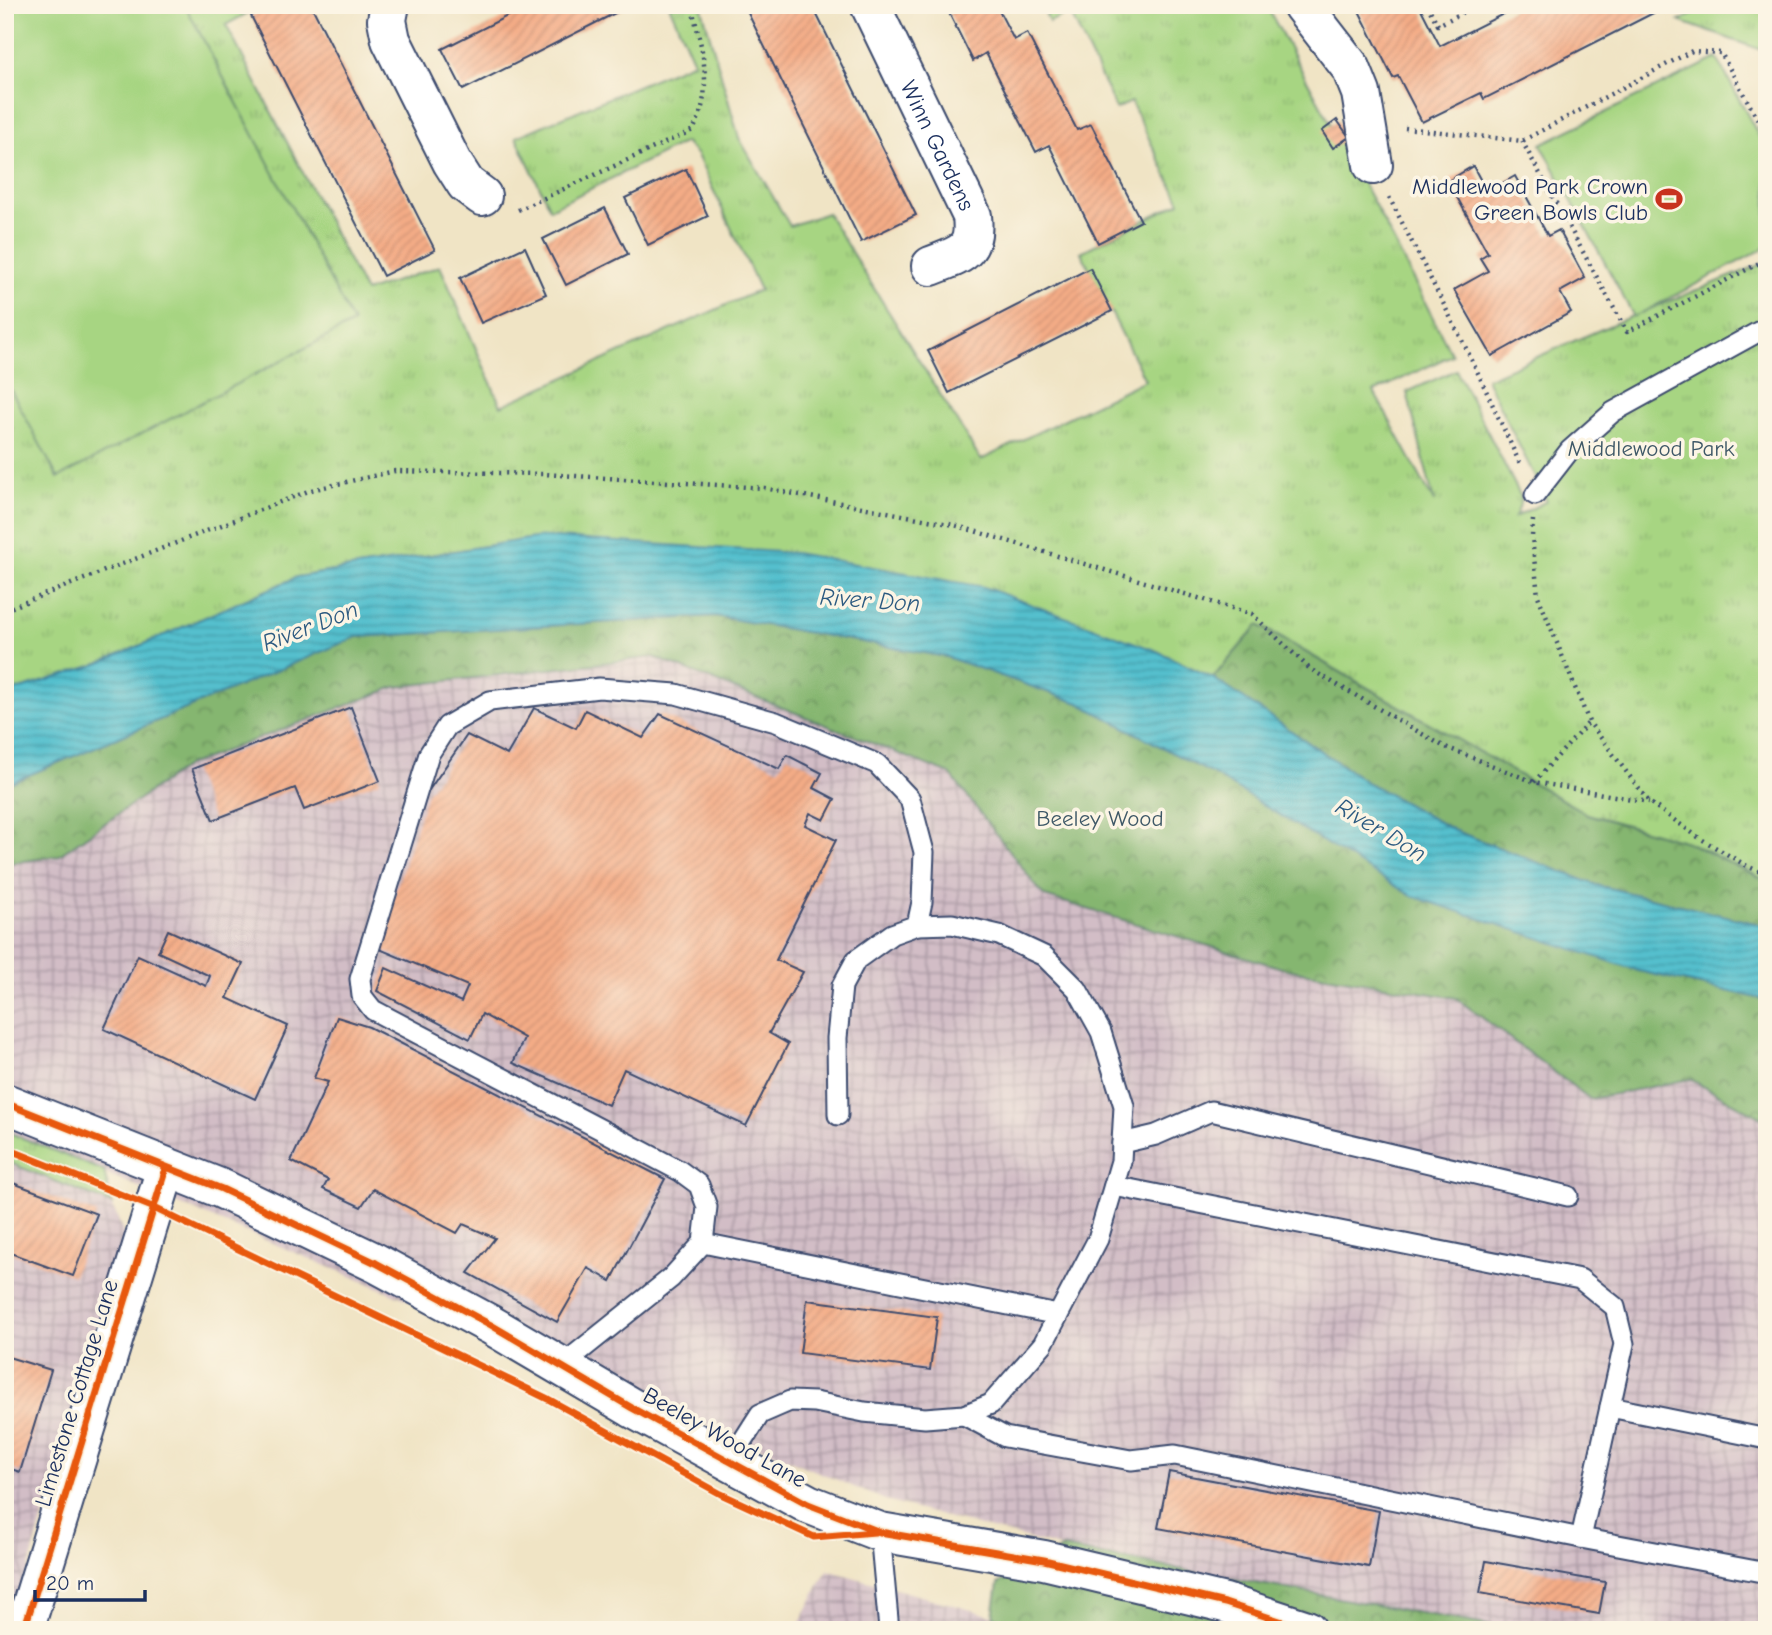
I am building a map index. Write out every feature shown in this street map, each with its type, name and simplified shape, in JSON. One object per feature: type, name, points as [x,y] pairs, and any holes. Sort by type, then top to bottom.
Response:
[{"type":"street","points":[[390,5],[387,20],[391,40],[452,162],[466,184],[482,196]]},
{"type":"street","name":"Winn Gardens","points":[[870,5],[972,216],[974,235],[963,253],[931,266]]},
{"type":"street","points":[[1303,5],[1351,68],[1361,93],[1373,165]]},
{"type":"street","name":"Beeley Wood Lane","points":[[5,1103],[222,1189],[376,1263],[807,1504],[880,1532],[1067,1565],[1225,1603],[1307,1630]]},
{"type":"street","name":"Limestone Cottage Lane","points":[[24,1630],[166,1168]]},
{"type":"lane","points":[[1535,495],[1570,450],[1613,412],[1767,327]]},
{"type":"lane","points":[[561,1366],[671,1278],[703,1243],[707,1208],[699,1185],[680,1171],[373,1010],[362,996],[360,979],[429,754],[447,726],[490,701],[599,688],[677,694],[776,722],[877,764],[910,799],[924,852],[922,902],[917,925]]},
{"type":"lane","points":[[730,1461],[760,1414],[790,1401],[815,1402],[864,1412],[925,1418],[964,1415],[991,1404],[1043,1344],[1098,1239],[1121,1161],[1124,1106],[1101,1032],[1077,989],[1044,956],[999,935],[952,924],[917,925],[892,934],[856,960],[842,986],[837,1038],[838,1115]]},
{"type":"lane","points":[[1122,1143],[1156,1135],[1211,1111],[1568,1196]]},
{"type":"lane","points":[[1114,1186],[1580,1279],[1615,1307],[1624,1344],[1581,1538]]},
{"type":"lane","points":[[703,1243],[1058,1315]]},
{"type":"lane","points":[[1610,1407],[1767,1439]]},
{"type":"lane","points":[[964,1415],[1005,1437],[1131,1460],[1175,1455],[1767,1573]]},
{"type":"lane","points":[[880,1532],[889,1630]]},
{"type":"path","points":[[482,196],[492,222],[693,130],[702,114],[707,84],[691,5]]},
{"type":"path","points":[[1427,5],[1437,25],[1478,5]]},
{"type":"path","points":[[1368,124],[1522,141],[1692,51],[1721,53],[1767,136]]},
{"type":"path","points":[[1522,141],[1627,332],[1767,259]]},
{"type":"path","points":[[1373,165],[1535,495],[1532,537],[1538,596],[1589,722],[1649,802],[1747,866],[1767,874]]},
{"type":"path","points":[[5,610],[311,490],[395,471],[544,474],[764,488],[954,525],[1252,614],[1310,669],[1443,746],[1534,782],[1649,802]]},
{"type":"path","points":[[1534,782],[1589,722]]},
{"type":"shaded area","points":[[654,657],[950,774],[1044,896],[1285,969],[1456,998],[1590,1099],[1690,1079],[1767,1121],[1767,1630],[1514,1630],[1063,1548],[890,1502],[5,1131],[5,864],[58,855],[188,765],[395,687]]},
{"type":"shaded area","points":[[5,1161],[112,1204],[124,1235],[11,1630],[5,1630]]},
{"type":"shaded area","points":[[827,1570],[993,1616],[1047,1630],[796,1630]]},
{"type":"green space","name":"Middlewood Park","points":[[5,5],[262,5],[226,25],[365,292],[440,266],[501,406],[760,290],[697,155],[685,142],[550,209],[516,137],[694,62],[669,5],[701,5],[739,138],[790,226],[827,213],[981,460],[1145,380],[1081,252],[1180,202],[1131,102],[1116,109],[1070,12],[1049,22],[1042,5],[1266,5],[1376,207],[1452,355],[1374,392],[1434,502],[1407,392],[1456,370],[1521,497],[1515,517],[1547,501],[1486,379],[1767,262],[1767,881],[1687,842],[1587,814],[1259,625],[1213,678],[1157,651],[540,537],[297,577],[98,664],[5,694]]},
{"type":"green space","points":[[5,5],[185,5],[353,323],[58,478],[5,379]]},
{"type":"green space","points":[[1713,5],[1767,5],[1767,52],[1679,21]]},
{"type":"green space","name":"Middlewood Park Crown Green Bowls Club","points":[[1717,58],[1767,151],[1767,247],[1634,317],[1541,144]]},
{"type":"green space","name":"Beeley Wood","points":[[715,616],[947,657],[1079,703],[1211,773],[1639,971],[1767,1000],[1767,1121],[1690,1079],[1590,1099],[1456,998],[1285,969],[1044,896],[950,774],[654,657],[395,687],[188,765],[58,856],[5,864],[5,785],[356,637]]},
{"type":"green space","points":[[1258,625],[1587,814],[1687,842],[1767,881],[1767,926],[1596,885],[1453,830],[1368,783],[1213,678]]},
{"type":"green space","points":[[5,1131],[104,1171],[112,1204],[5,1161]]},
{"type":"green space","points":[[1063,1548],[1514,1630],[1047,1630],[993,1616],[998,1584]]},
{"type":"water","name":"River Don","points":[[540,537],[795,553],[984,587],[1157,651],[1213,678],[1368,783],[1453,830],[1596,885],[1767,926],[1767,1000],[1639,971],[1412,896],[1211,773],[1079,703],[947,657],[715,616],[356,637],[5,785],[5,694],[98,664],[297,577]]},
{"type":"building","points":[[273,5],[311,5],[435,250],[383,276],[251,16]]},
{"type":"building","points":[[529,5],[631,5],[463,90],[442,49]]},
{"type":"building","points":[[744,5],[812,5],[916,215],[861,242]]},
{"type":"building","points":[[945,5],[996,5],[1014,40],[1027,33],[1077,130],[1091,124],[1141,221],[1098,243],[1049,145],[1036,152],[986,53],[973,61]]},
{"type":"building","points":[[1356,5],[1419,5],[1440,46],[1521,5],[1669,5],[1484,99],[1481,93],[1422,122],[1398,76],[1393,78]]},
{"type":"building","points":[[1337,120],[1349,137],[1333,148],[1322,131]]},
{"type":"building","points":[[1473,166],[1487,192],[1515,176],[1548,236],[1559,230],[1585,278],[1560,292],[1571,312],[1492,356],[1454,290],[1488,271],[1480,258],[1488,253],[1448,181]]},
{"type":"building","points":[[686,169],[708,216],[648,245],[625,198]]},
{"type":"building","points":[[605,208],[628,254],[566,285],[543,239]]},
{"type":"building","points":[[525,247],[546,294],[481,323],[460,278]]},
{"type":"building","points":[[1090,268],[1112,311],[949,393],[928,351]]},
{"type":"building","points":[[351,707],[380,781],[304,810],[295,788],[213,820],[192,769]]},
{"type":"building","points":[[534,708],[576,728],[585,710],[643,738],[660,714],[779,769],[787,755],[822,773],[814,788],[835,799],[824,820],[810,813],[805,825],[836,840],[776,960],[803,972],[769,1033],[788,1044],[746,1126],[624,1069],[608,1105],[513,1063],[524,1038],[482,1014],[470,1039],[377,991],[386,968],[461,1002],[468,986],[377,948],[427,793],[467,735],[507,755]]},
{"type":"building","points":[[168,930],[243,964],[227,998],[288,1026],[255,1099],[104,1029],[138,955],[206,986],[210,976],[158,952]]},
{"type":"building","points":[[337,1017],[369,1027],[665,1179],[611,1281],[588,1268],[557,1322],[468,1273],[495,1238],[463,1224],[457,1233],[373,1189],[361,1207],[323,1189],[328,1180],[291,1161],[328,1082],[314,1078]]},
{"type":"building","points":[[13,1183],[97,1214],[73,1276],[5,1251],[5,1204]]},
{"type":"building","points":[[807,1300],[937,1317],[930,1370],[800,1353]]},
{"type":"building","points":[[5,1356],[51,1370],[20,1472],[5,1467]]},
{"type":"building","points":[[1169,1472],[1379,1511],[1369,1567],[1158,1528]]},
{"type":"building","points":[[1486,1561],[1605,1582],[1599,1614],[1480,1593]]},
{"type":"cycle path","points":[[5,1103],[222,1189],[376,1263],[808,1504],[880,1532],[1044,1560],[1225,1603],[1307,1630]]},
{"type":"cycle path","points":[[5,1148],[152,1207],[548,1399],[721,1494],[814,1537],[875,1532]]},
{"type":"cycle path","points":[[24,1630],[166,1168]]},
{"type":"place","name":"Middlewood Park Crown Green Bowls Club","points":[[1669,199]]}]
